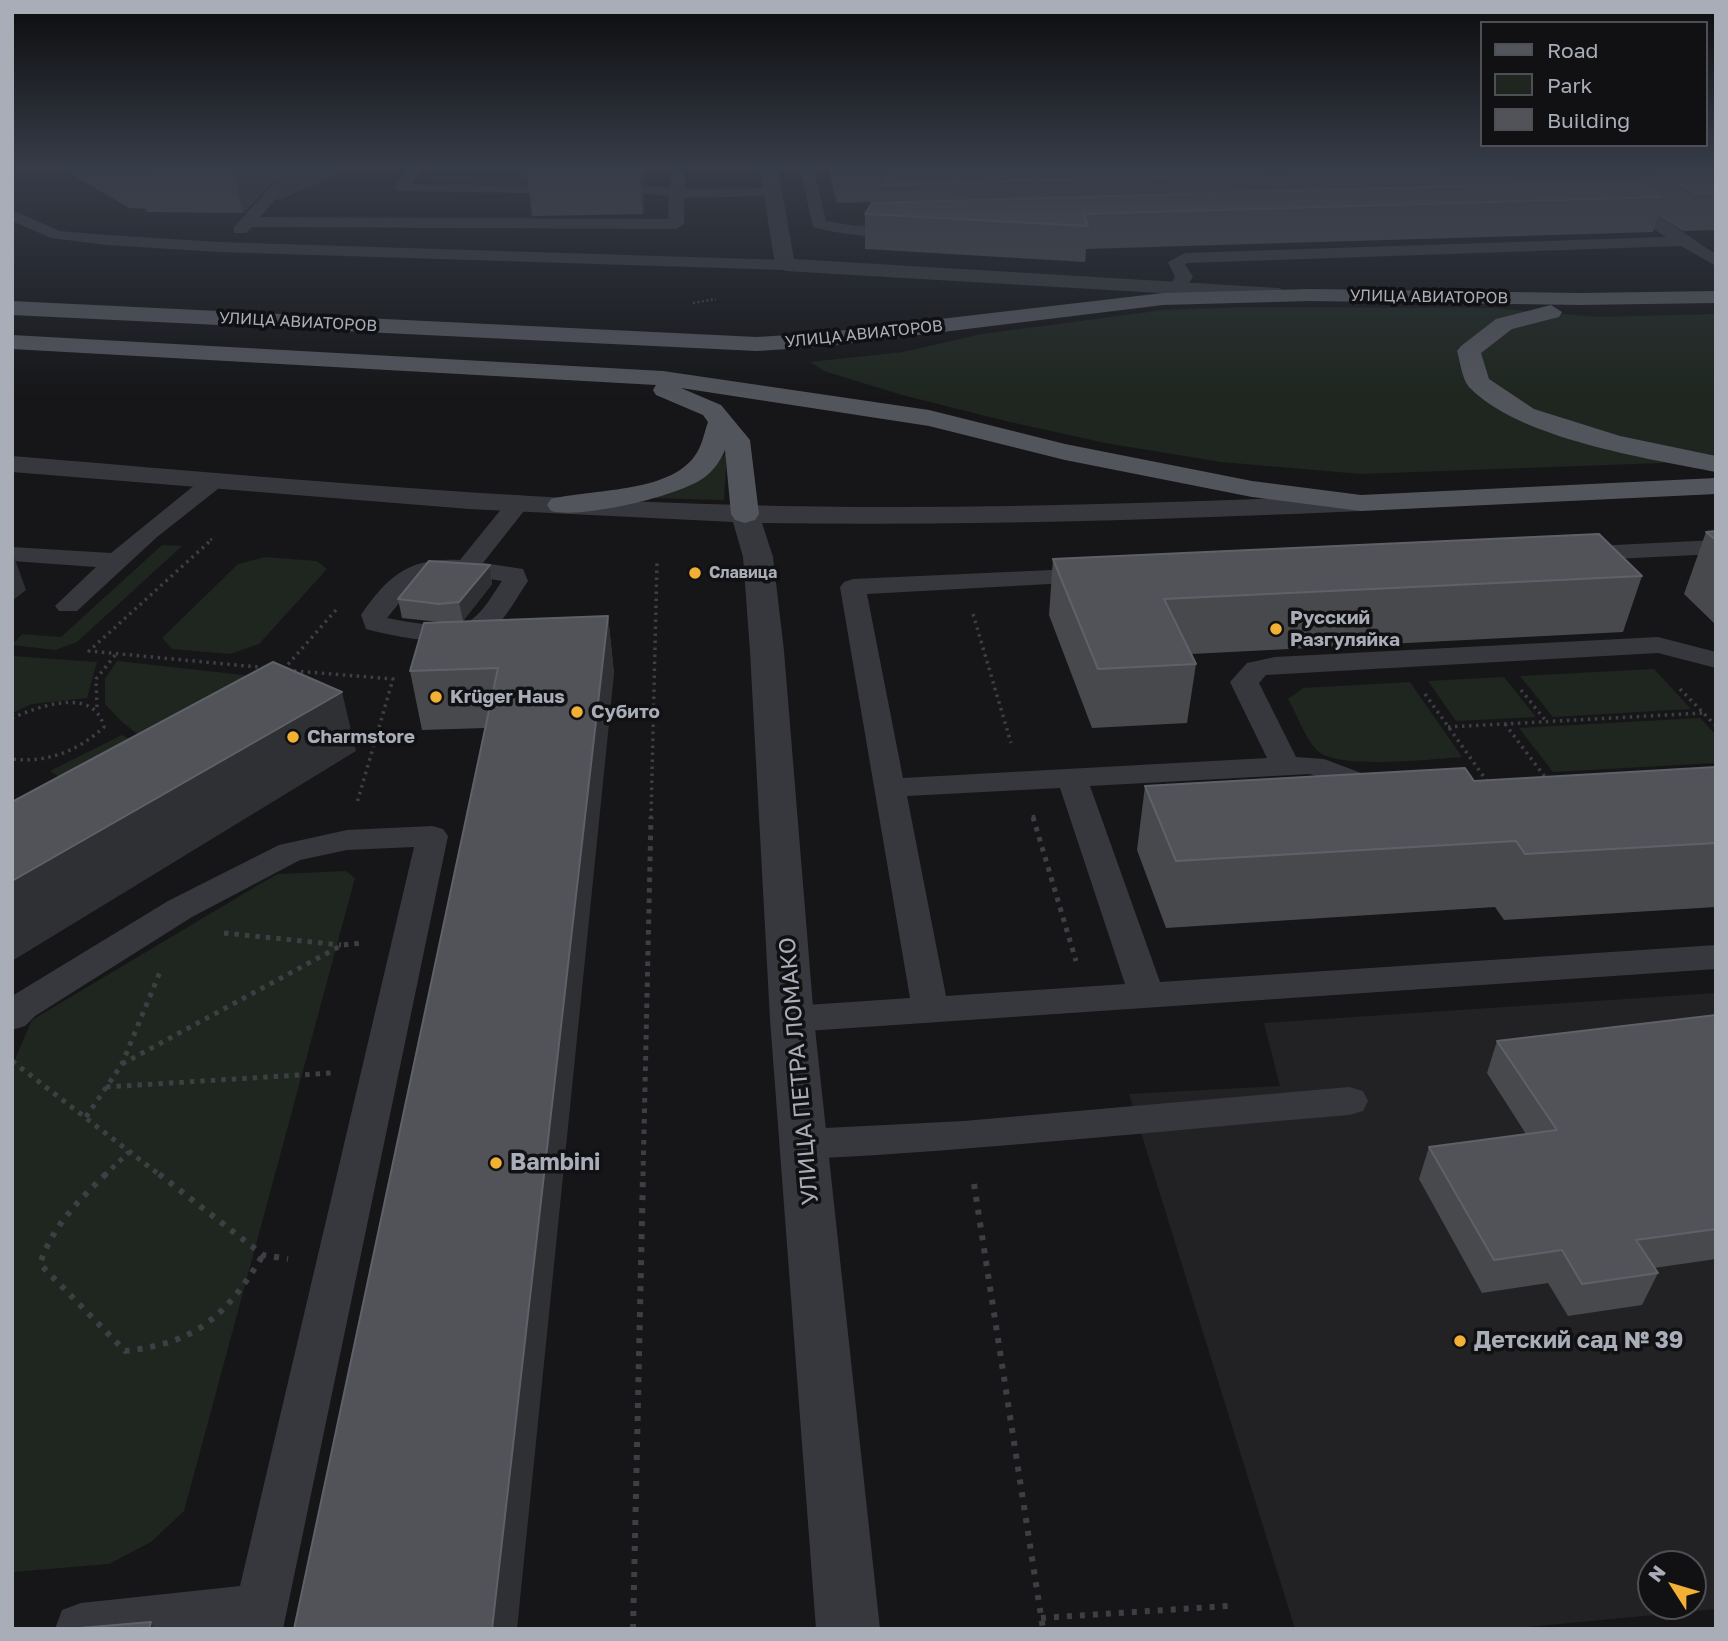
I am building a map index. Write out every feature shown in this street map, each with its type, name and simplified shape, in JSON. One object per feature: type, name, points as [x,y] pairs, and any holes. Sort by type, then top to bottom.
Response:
[{"type":"main road","name":"УЛИЦА АВИАТОРОВ","points":[[12,308],[757,344],[820,340],[1163,299],[1310,295],[1716,297]]},
{"type":"main road","points":[[1665,298],[1559,310],[1504,324],[1469,351],[1478,382],[1525,414],[1614,443],[1716,464]]},
{"type":"main road","name":"УЛИЦА АВИАТОРОВ","points":[[12,342],[663,378],[929,418],[1065,452],[1252,489],[1362,503],[1716,486]]},
{"type":"main road","points":[[595,374],[678,393],[712,410],[737,440],[745,514]]},
{"type":"main road","points":[[561,505],[634,495],[667,486],[708,460],[721,422]]},
{"type":"street","points":[[782,246],[785,265],[1310,295]]},
{"type":"street","name":"УЛИЦА АВИАТОРОВ","points":[[12,464],[561,505],[745,514],[1134,513],[1362,503]]},
{"type":"street","name":"УЛИЦА ПЕТРА ЛОМАКО","points":[[745,514],[758,557],[766,637],[792,1019],[848,1629]]},
{"type":"lane","points":[[200,246],[785,265]]},
{"type":"lane","points":[[1176,289],[1184,277],[1176,262],[1185,258],[1571,246]]},
{"type":"lane","points":[[1688,246],[1716,261]]},
{"type":"lane","points":[[68,606],[117,561],[215,480]]},
{"type":"lane","points":[[468,568],[474,556],[519,502]]},
{"type":"lane","points":[[1548,555],[1716,547]]},
{"type":"lane","points":[[12,554],[117,561]]},
{"type":"lane","points":[[438,565],[468,568],[514,574],[515,581],[481,626],[469,632],[454,633],[375,623],[374,615],[412,572],[422,567],[438,565]]},
{"type":"lane","points":[[930,1010],[853,587],[1116,575]]},
{"type":"lane","points":[[1286,766],[1244,682],[1257,668],[1658,645],[1716,660]]},
{"type":"lane","points":[[890,788],[1313,765],[1392,796],[1405,795]]},
{"type":"lane","points":[[1072,778],[1147,995]]},
{"type":"lane","points":[[12,1017],[22,1007],[179,919],[290,852],[347,840],[432,836],[258,1619],[81,1629]]},
{"type":"lane","points":[[792,1019],[1716,957]]},
{"type":"lane","points":[[805,1144],[964,1136],[1135,1118],[1349,1101]]},
{"type":"path","points":[[214,537],[89,651],[269,668]]},
{"type":"path","points":[[633,1629],[657,562]]},
{"type":"path","points":[[344,601],[283,670],[393,679],[347,840]]},
{"type":"path","points":[[97,707],[96,679],[116,653]]},
{"type":"path","points":[[1400,658],[1493,790]]},
{"type":"path","points":[[12,718],[57,704],[80,703],[97,707],[104,715],[104,727],[91,740],[46,759],[12,759]]},
{"type":"path","points":[[1448,727],[1703,713]]},
{"type":"path","points":[[1505,724],[1553,787]]},
{"type":"path","points":[[86,1116],[122,1064],[179,919],[342,945],[409,938]]},
{"type":"path","points":[[122,1064],[342,945]]},
{"type":"path","points":[[12,1061],[263,1255],[337,1268]]},
{"type":"path","points":[[106,1087],[381,1069]]},
{"type":"path","points":[[129,1152],[56,1227],[43,1247],[40,1264],[125,1351],[156,1349],[180,1342],[210,1324],[230,1308],[263,1255]]},
{"type":"path","points":[[974,1184],[1042,1629]]},
{"type":"path","points":[[1041,1618],[1228,1606]]},
{"type":"shaded area","name":"Детский сад № 39","points":[[1716,993],[1716,1609],[1707,1610],[1707,1550],[1637,1550],[1637,1617],[1507,1629],[1295,1629],[1129,1094],[1280,1086],[1264,1023]]},
{"type":"green space","points":[[1245,307],[1493,308],[1597,317],[1716,314],[1716,461],[1361,474],[1221,462],[1105,443],[1010,422],[902,395],[824,371],[810,362],[903,352],[982,334],[1163,310]]},
{"type":"green space","points":[[727,451],[724,500],[650,498],[673,491],[703,476]]},
{"type":"green space","points":[[162,545],[182,546],[77,642],[55,650],[12,645],[22,634],[61,637]]},
{"type":"green space","points":[[265,557],[317,561],[327,569],[259,644],[230,654],[172,649],[162,638],[238,564]]},
{"type":"green space","points":[[12,657],[97,662],[87,698],[32,704],[12,713]]},
{"type":"green space","points":[[117,661],[252,676],[146,741],[105,704],[105,679]]},
{"type":"green space","points":[[1654,669],[1691,709],[1553,717],[1520,676]]},
{"type":"green space","points":[[1504,677],[1536,717],[1456,721],[1428,681]]},
{"type":"green space","points":[[1410,682],[1462,757],[1365,762],[1329,757],[1318,751],[1309,740],[1288,699],[1303,688]]},
{"type":"green space","points":[[1700,718],[1716,735],[1716,763],[1553,772],[1519,728]]},
{"type":"green space","points":[[122,735],[167,761],[94,799],[50,771]]},
{"type":"green space","points":[[346,871],[355,878],[184,1511],[151,1542],[109,1564],[12,1572],[12,1066],[32,1020],[278,874]]},
{"type":"building","points":[[1716,531],[1716,540],[1706,532]]},
{"type":"building","points":[[1599,534],[1642,576],[1164,599],[1196,664],[1098,669],[1053,559]]},
{"type":"building","points":[[429,561],[490,565],[459,602],[439,604],[398,599]]},
{"type":"building","points":[[608,616],[492,1629],[294,1629],[498,668],[410,671],[424,623]]},
{"type":"building","points":[[273,662],[342,692],[12,881],[12,802]]},
{"type":"building","points":[[1716,767],[1716,843],[1525,854],[1516,841],[1176,861],[1145,786],[1465,768],[1474,781]]},
{"type":"building","points":[[1716,1015],[1716,1229],[1636,1240],[1658,1273],[1582,1284],[1562,1250],[1494,1260],[1429,1147],[1557,1130],[1497,1041]]},
{"type":"building","points":[[151,1622],[149,1629],[68,1629]]},
{"type":"place","name":"Славица","points":[[695,573]]},
{"type":"place","name":"Русский Разгуляйка","points":[[1276,629]]},
{"type":"place","name":"Krüger Haus","points":[[436,697]]},
{"type":"place","name":"Субито","points":[[577,712]]},
{"type":"place","name":"Charmstore","points":[[293,737]]},
{"type":"place","name":"Bambini","points":[[496,1163]]},
{"type":"place","name":"Детский сад № 39","points":[[1460,1341]]}]
